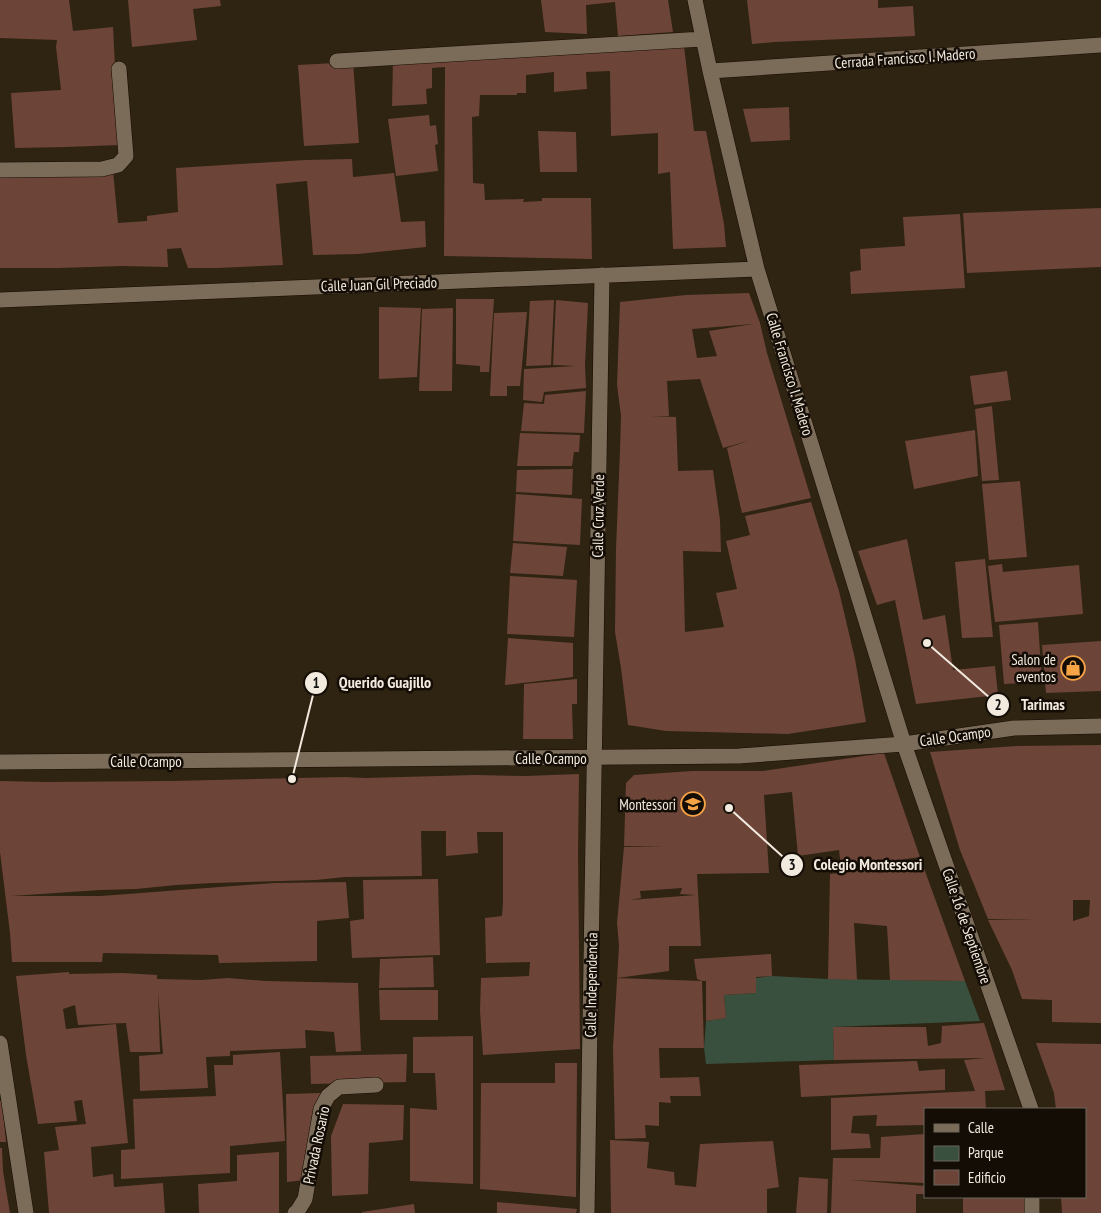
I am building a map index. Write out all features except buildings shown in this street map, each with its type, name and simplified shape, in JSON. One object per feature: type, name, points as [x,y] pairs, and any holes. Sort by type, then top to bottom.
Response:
[{"type":"street","name":"Calle Francisco I. Madero","points":[[695,0],[710,71],[758,269],[904,744]]},
{"type":"street","points":[[337,60],[703,39]]},
{"type":"street","name":"Cerrada Francisco I. Madero","points":[[710,71],[1101,45]]},
{"type":"street","points":[[0,170],[102,169],[118,165],[126,156],[119,68]]},
{"type":"street","name":"Calle Juan Gil Preciado","points":[[0,300],[758,269]]},
{"type":"street","name":"Calle Cruz Verde","points":[[594,757],[602,275]]},
{"type":"street","name":"Calle Ocampo","points":[[0,762],[739,756],[904,744],[1014,728],[1101,726]]},
{"type":"street","name":"Calle 16 de Septiembre","points":[[904,744],[1031,1108]]},
{"type":"street","name":"Calle Independencia","points":[[587,1213],[594,757]]},
{"type":"street","points":[[0,1043],[26,1213]]},
{"type":"street","name":"Privada Rosario","points":[[295,1213],[305,1199],[321,1109],[328,1096],[340,1087],[376,1085]]},
{"type":"street","points":[[1032,1198],[1032,1213]]},
{"type":"green space","points":[[772,976],[828,979],[965,981],[980,1021],[833,1027],[834,1060],[706,1064],[704,1048],[706,1021],[726,1018],[724,995],[756,993],[756,978]]},
{"type":"place","name":"Tarimas","points":[[927,643]]},
{"type":"place","name":"Salon de eventos","points":[[1073,668]]},
{"type":"place","name":"Querido Guajillo","points":[[292,779]]},
{"type":"place","name":"Montessori","points":[[693,804]]},
{"type":"place","name":"Colegio Montessori","points":[[729,808]]}]
